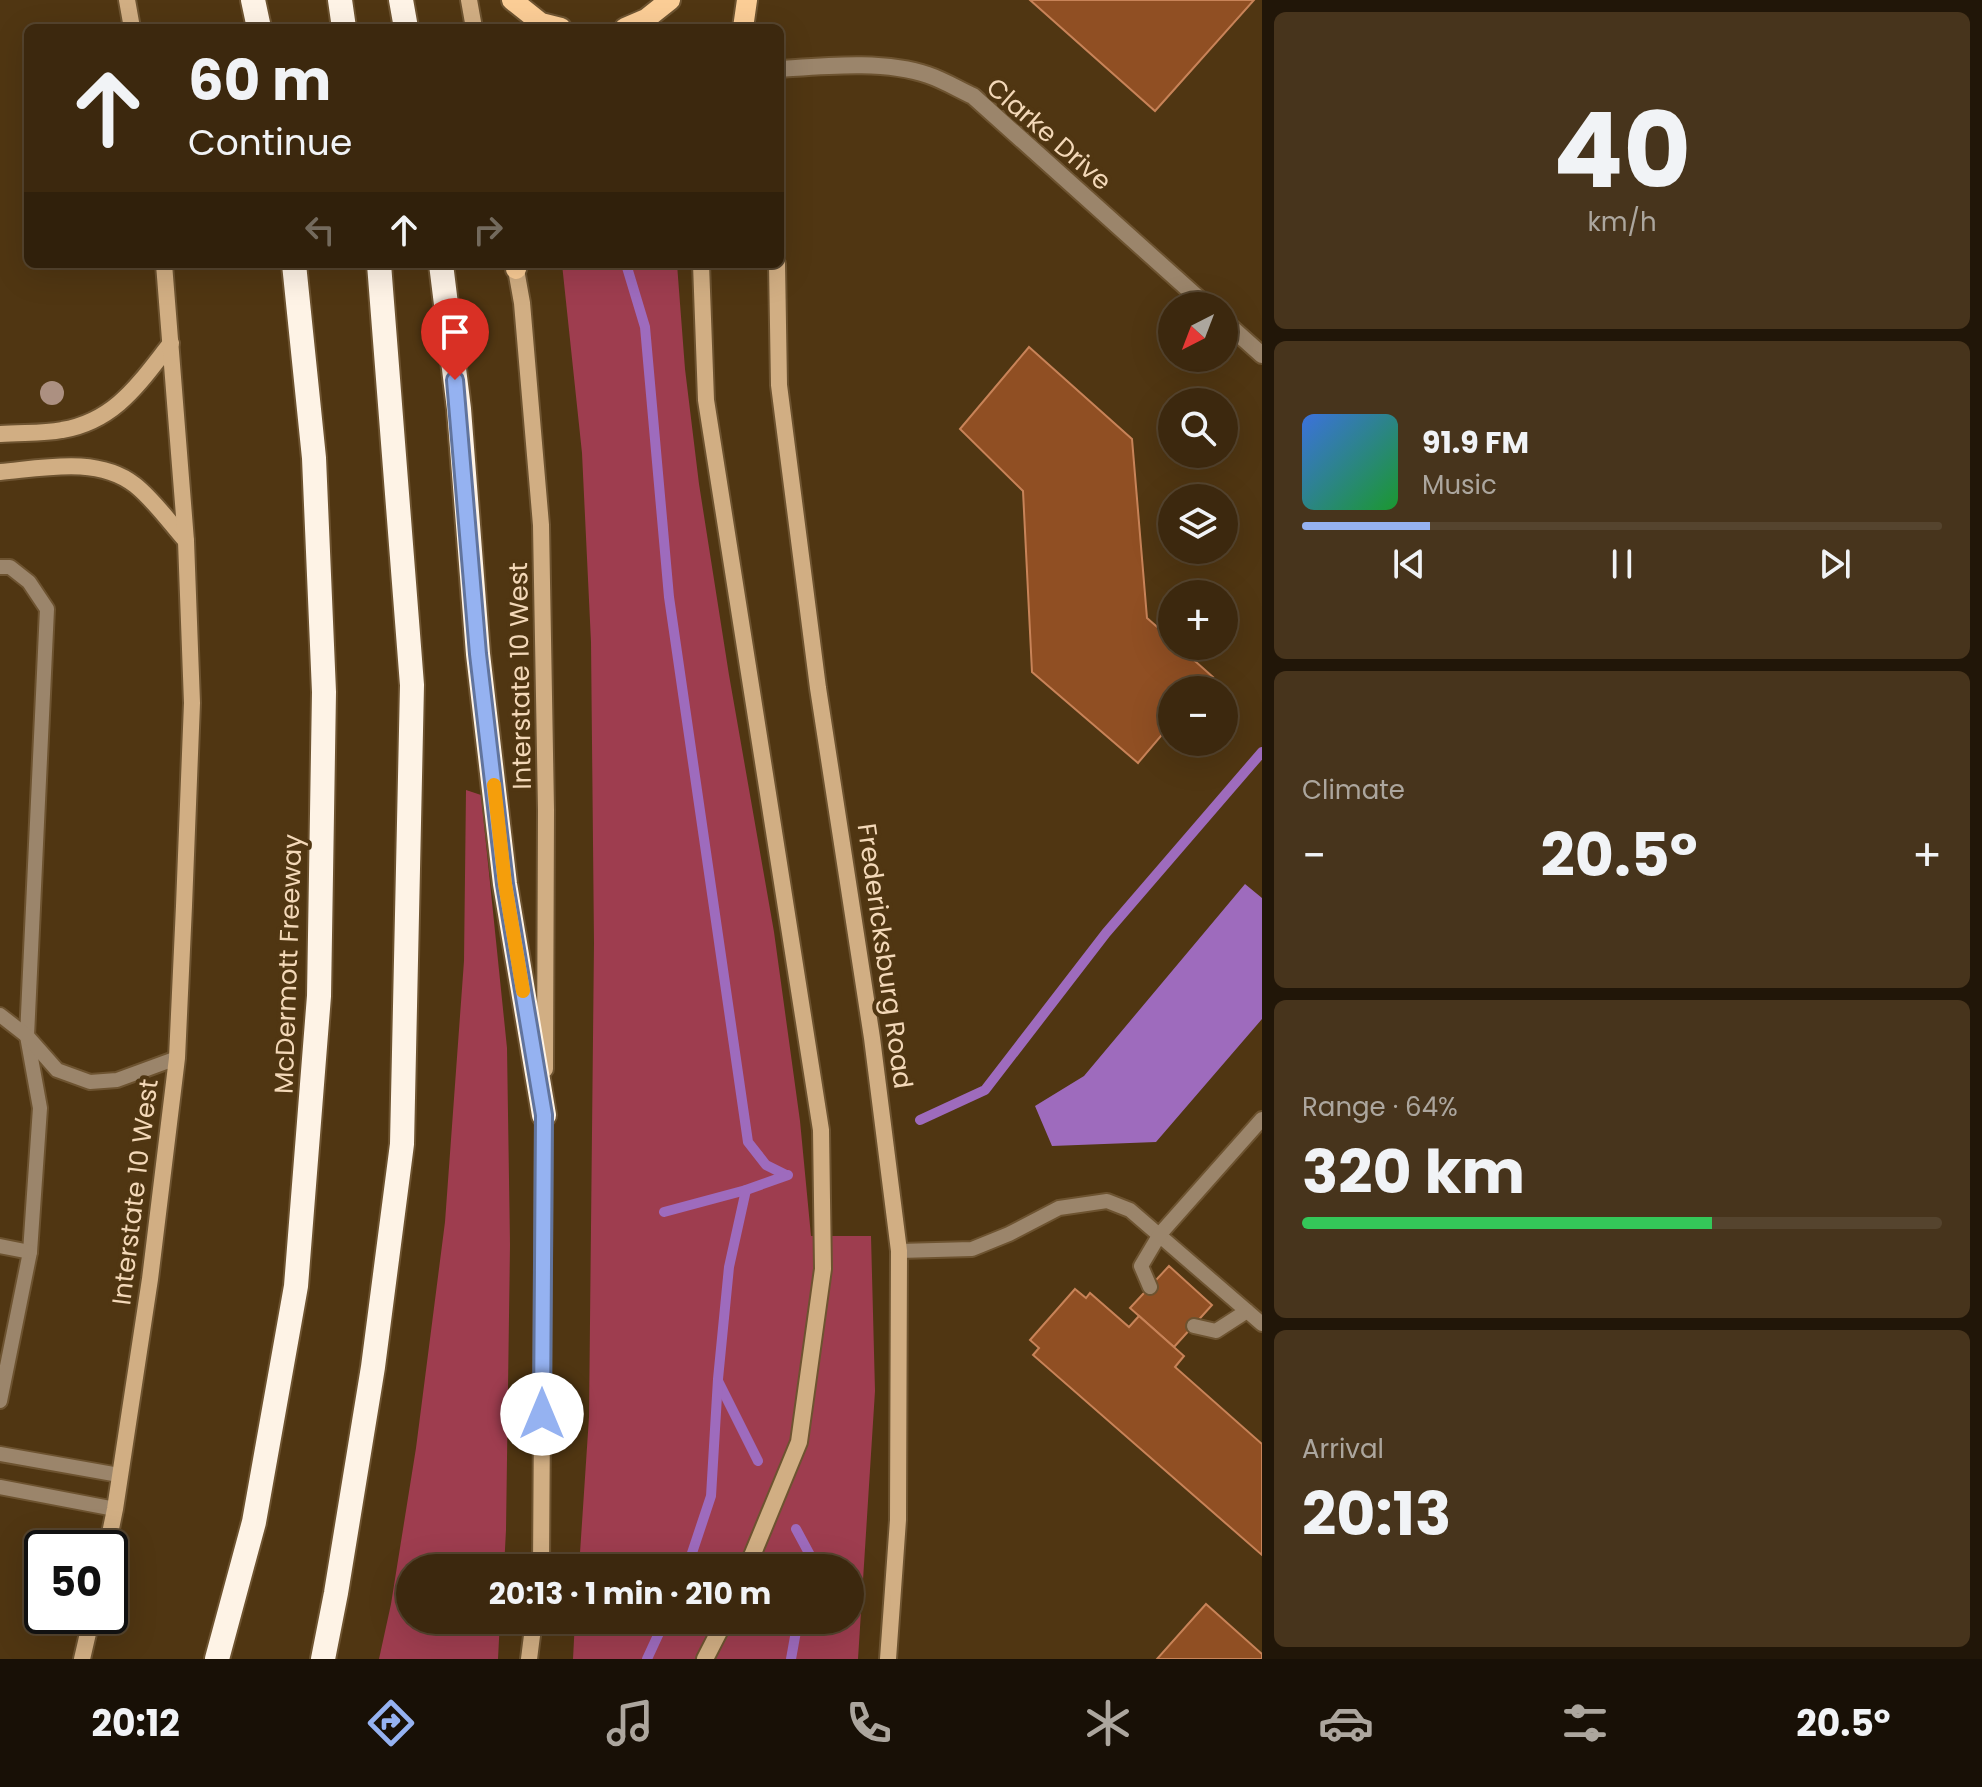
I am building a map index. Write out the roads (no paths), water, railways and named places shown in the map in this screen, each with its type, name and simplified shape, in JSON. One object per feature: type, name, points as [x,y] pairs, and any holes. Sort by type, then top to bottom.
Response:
[{"type":"highway","points":[[253,0],[258,24]]},
{"type":"highway","points":[[340,0],[343,24]]},
{"type":"highway","points":[[401,0],[405,24]]},
{"type":"highway","name":"McDermott Freeway","points":[[217,1659],[254,1522],[296,1286],[319,996],[324,692],[314,458],[294,268]]},
{"type":"highway","points":[[323,1659],[373,1367],[402,1144],[412,685],[379,268]]},
{"type":"highway","points":[[441,268],[459,409],[478,654],[505,884],[544,1115]]},
{"type":"main road","points":[[127,0],[131,24]]},
{"type":"main road","points":[[469,0],[473,24]]},
{"type":"main road","points":[[512,0],[545,24]]},
{"type":"main road","points":[[634,24],[670,0]]},
{"type":"main road","points":[[744,24],[747,0]]},
{"type":"main road","name":"Interstate 10 West","points":[[111,1530],[150,1279],[177,1058],[192,703],[186,541],[164,268]]},
{"type":"main road","name":"Interstate 10 West","points":[[516,268],[541,525],[546,810],[541,1554]]},
{"type":"main road","points":[[701,268],[706,400],[821,1130],[823,1269],[799,1442],[753,1554]]},
{"type":"main road","name":"Fredericksburg Road","points":[[777,268],[779,385],[818,688],[870,1023],[899,1251],[898,1520],[888,1659]]},
{"type":"main road","points":[[0,434],[64,430],[108,414],[128,396],[171,343]]},
{"type":"main road","points":[[0,472],[69,466],[110,470],[136,486],[186,541]]},
{"type":"main road","points":[[82,1659],[88,1634]]},
{"type":"main road","points":[[529,1659],[532,1634]]},
{"type":"main road","points":[[705,1659],[718,1634]]},
{"type":"street","name":"Clarke Drive","points":[[784,69],[886,68],[926,74],[973,96],[1191,292]]},
{"type":"street","points":[[1238,334],[1262,355]]},
{"type":"lane","points":[[0,567],[10,567],[29,582],[47,609],[27,1036],[40,1108],[30,1252],[0,1401]]},
{"type":"lane","points":[[0,1015],[27,1036],[57,1070],[90,1082],[117,1080],[177,1058]]},
{"type":"lane","points":[[1150,1287],[1141,1266],[1160,1234],[1262,1119]]},
{"type":"lane","points":[[899,1251],[972,1249],[1059,1208],[1107,1201],[1130,1210],[1262,1324]]},
{"type":"lane","points":[[0,1246],[30,1252]]},
{"type":"lane","points":[[1194,1326],[1216,1331],[1247,1311]]},
{"type":"lane","points":[[0,1454],[119,1475]]},
{"type":"lane","points":[[0,1487],[115,1509]]},
{"type":"waterway","points":[[627,268],[645,327],[669,597],[748,1142],[766,1165],[786,1175]]},
{"type":"waterway","points":[[920,1120],[985,1090],[1106,933],[1262,752]]},
{"type":"waterway","points":[[664,1212],[788,1175]]},
{"type":"waterway","points":[[692,1554],[711,1496],[729,1267],[746,1190]]},
{"type":"waterway","points":[[718,1381],[758,1461]]},
{"type":"waterway","points":[[796,1529],[809,1554]]},
{"type":"waterway","points":[[647,1659],[659,1634]]},
{"type":"waterway","points":[[791,1659],[795,1634]]}]
